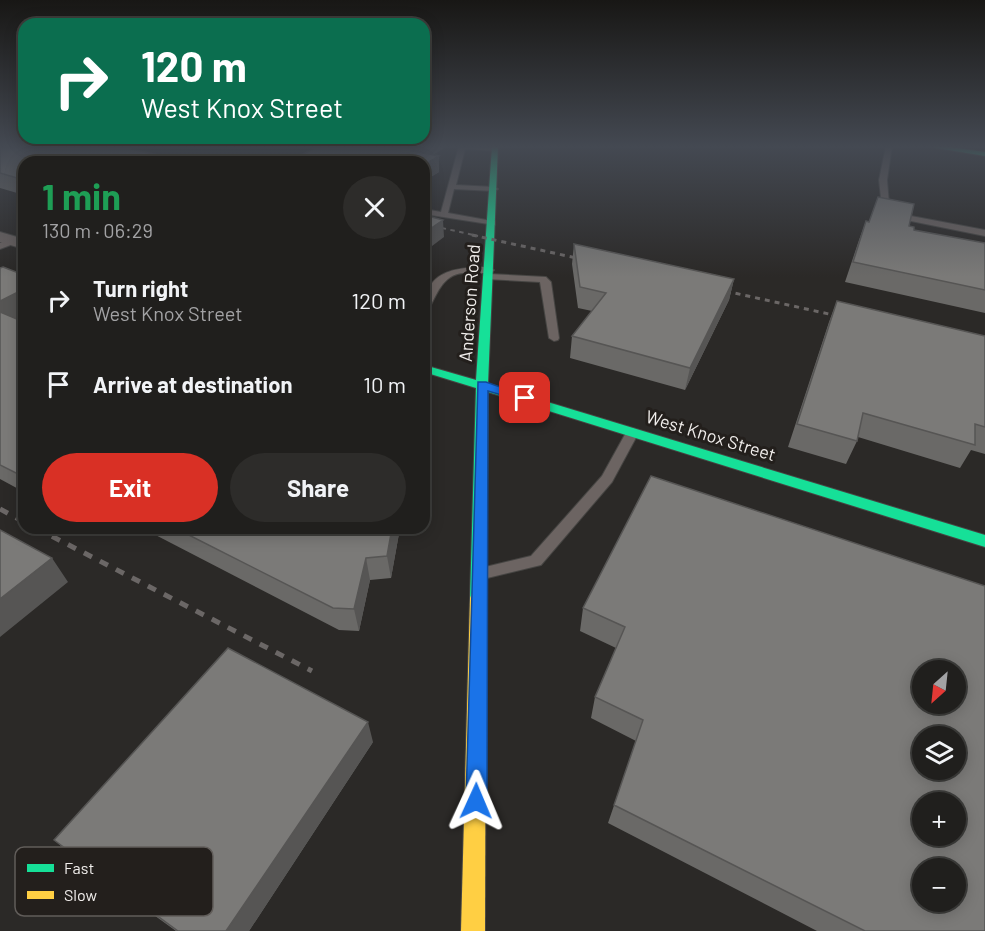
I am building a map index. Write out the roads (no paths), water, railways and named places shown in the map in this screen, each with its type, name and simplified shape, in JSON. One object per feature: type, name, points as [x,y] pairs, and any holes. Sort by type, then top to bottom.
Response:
[{"type":"street","name":"Anderson Road","points":[[473,931],[482,385],[494,189]]},
{"type":"street","name":"West Knox Street","points":[[430,370],[985,541]]},
{"type":"lane","points":[[444,216],[451,189]]},
{"type":"lane","points":[[884,189],[885,205],[909,218],[985,233]]},
{"type":"lane","points":[[430,212],[492,223]]},
{"type":"lane","points":[[430,297],[439,280],[446,273],[454,270],[543,279],[546,282],[554,338]]},
{"type":"lane","points":[[0,283],[18,275]]},
{"type":"lane","points":[[480,573],[536,561],[607,479],[633,432]]},
{"type":"railway","points":[[430,225],[478,236]]},
{"type":"railway","points":[[472,235],[590,261]]},
{"type":"railway","points":[[716,289],[847,318]]},
{"type":"railway","points":[[0,509],[18,519]]},
{"type":"railway","points":[[48,534],[312,671]]}]
